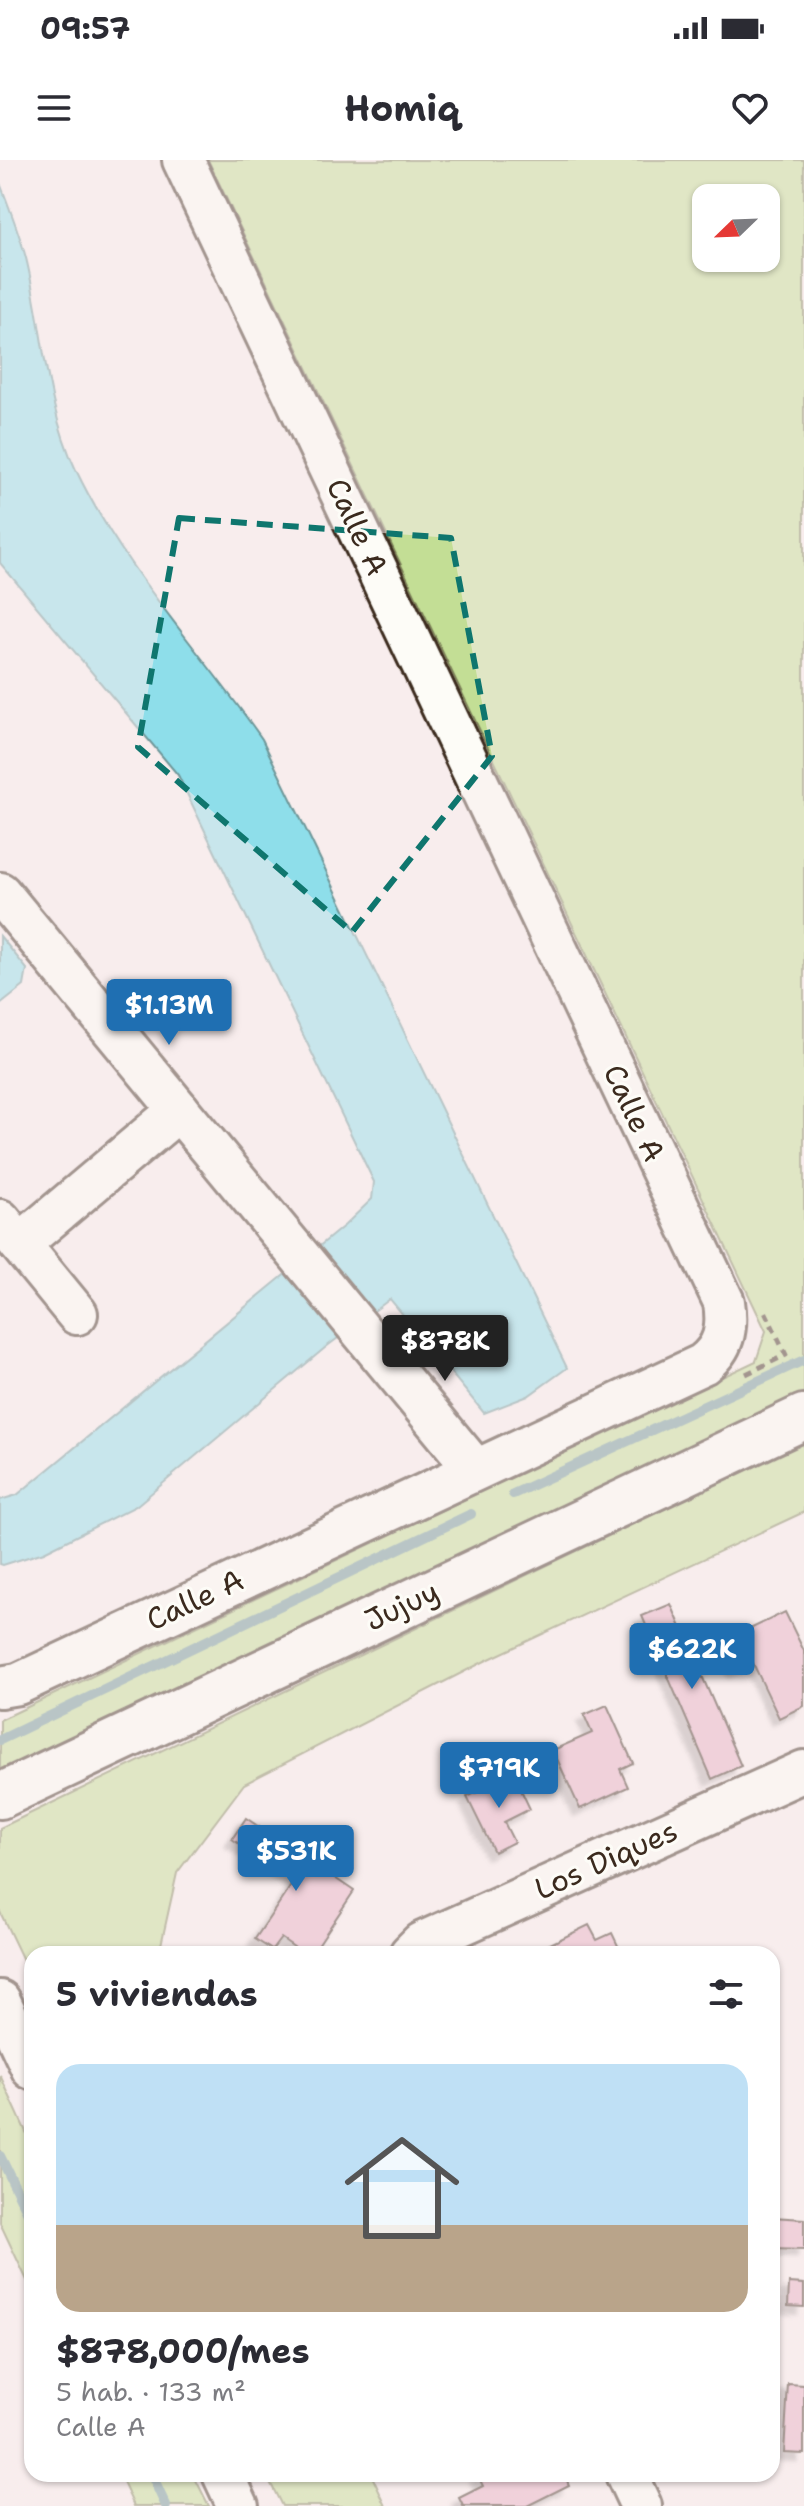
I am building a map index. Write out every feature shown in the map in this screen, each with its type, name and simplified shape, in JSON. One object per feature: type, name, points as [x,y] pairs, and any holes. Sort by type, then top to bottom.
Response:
[{"type":"street","name":"Calle A","points":[[0,1687],[18,1684],[703,1364],[717,1353],[724,1336],[724,1302],[183,160]]},
{"type":"street","points":[[0,893],[475,1469]]},
{"type":"street","points":[[77,1314],[10,1232],[179,1110]]},
{"type":"street","name":"Jujuy","points":[[0,1796],[804,1417]]},
{"type":"street","name":"Los Diques","points":[[418,1946],[804,1771]]},
{"type":"street","points":[[0,2001],[24,2052]]},
{"type":"street","points":[[227,2482],[238,2506]]},
{"type":"street","points":[[630,2482],[641,2506]]},
{"type":"highlighted area","points":[[179,518],[451,538],[492,756],[352,932],[138,747]]},
{"type":"green space","points":[[208,160],[804,160],[804,1399],[0,1775],[0,1720],[756,1361],[766,1331]]},
{"type":"green space","points":[[804,1442],[804,1512],[485,1661],[244,1784],[177,1873],[161,1946],[24,1946],[24,1962],[0,1912],[0,1828]]},
{"type":"green space","points":[[0,2075],[24,2128],[24,2274],[0,2223]]},
{"type":"green space","points":[[123,2482],[197,2482],[209,2506],[134,2506]]},
{"type":"green space","points":[[270,2482],[375,2482],[386,2506],[282,2506]]},
{"type":"water","points":[[0,183],[26,258],[51,392],[76,470],[139,575],[262,739],[567,1368],[528,1396],[484,1413],[390,1299],[326,1347],[136,1506],[44,1552],[3,1565],[0,1564],[0,1500],[17,1495],[345,1225],[372,1199],[374,1182],[178,775],[0,563]]},
{"type":"water","points":[[0,936],[27,969],[24,986],[0,1005]]},
{"type":"building","points":[[671,1604],[741,1766],[712,1779],[642,1616]]},
{"type":"building","points":[[785,1612],[804,1651],[804,1706],[779,1718],[753,1663],[735,1671],[721,1643]]},
{"type":"building","points":[[607,1705],[633,1763],[620,1769],[628,1787],[580,1809],[553,1750],[592,1733],[584,1715]]},
{"type":"building","points":[[514,1775],[530,1809],[504,1822],[514,1842],[494,1852],[467,1797]]},
{"type":"building","points":[[246,1818],[354,1891],[317,1946],[292,1946],[281,1938],[275,1946],[266,1946],[255,1939],[294,1881],[232,1839]]},
{"type":"building","points":[[589,1925],[597,1940],[612,1933],[618,1946],[546,1946]]},
{"type":"building","points":[[780,2218],[804,2219],[804,2250],[780,2249]]},
{"type":"building","points":[[789,2283],[804,2284],[804,2307],[788,2306]]},
{"type":"building","points":[[788,2384],[804,2385],[804,2454],[784,2453]]},
{"type":"building","points":[[481,2482],[568,2482],[569,2485],[527,2506],[463,2506],[459,2498],[483,2486]]},
{"type":"waterway","points":[[513,1494],[804,1360]]},
{"type":"waterway","points":[[0,1740],[471,1514]]},
{"type":"waterway","points":[[0,2156],[24,2205]]},
{"type":"waterway","points":[[155,2482],[166,2506]]}]
